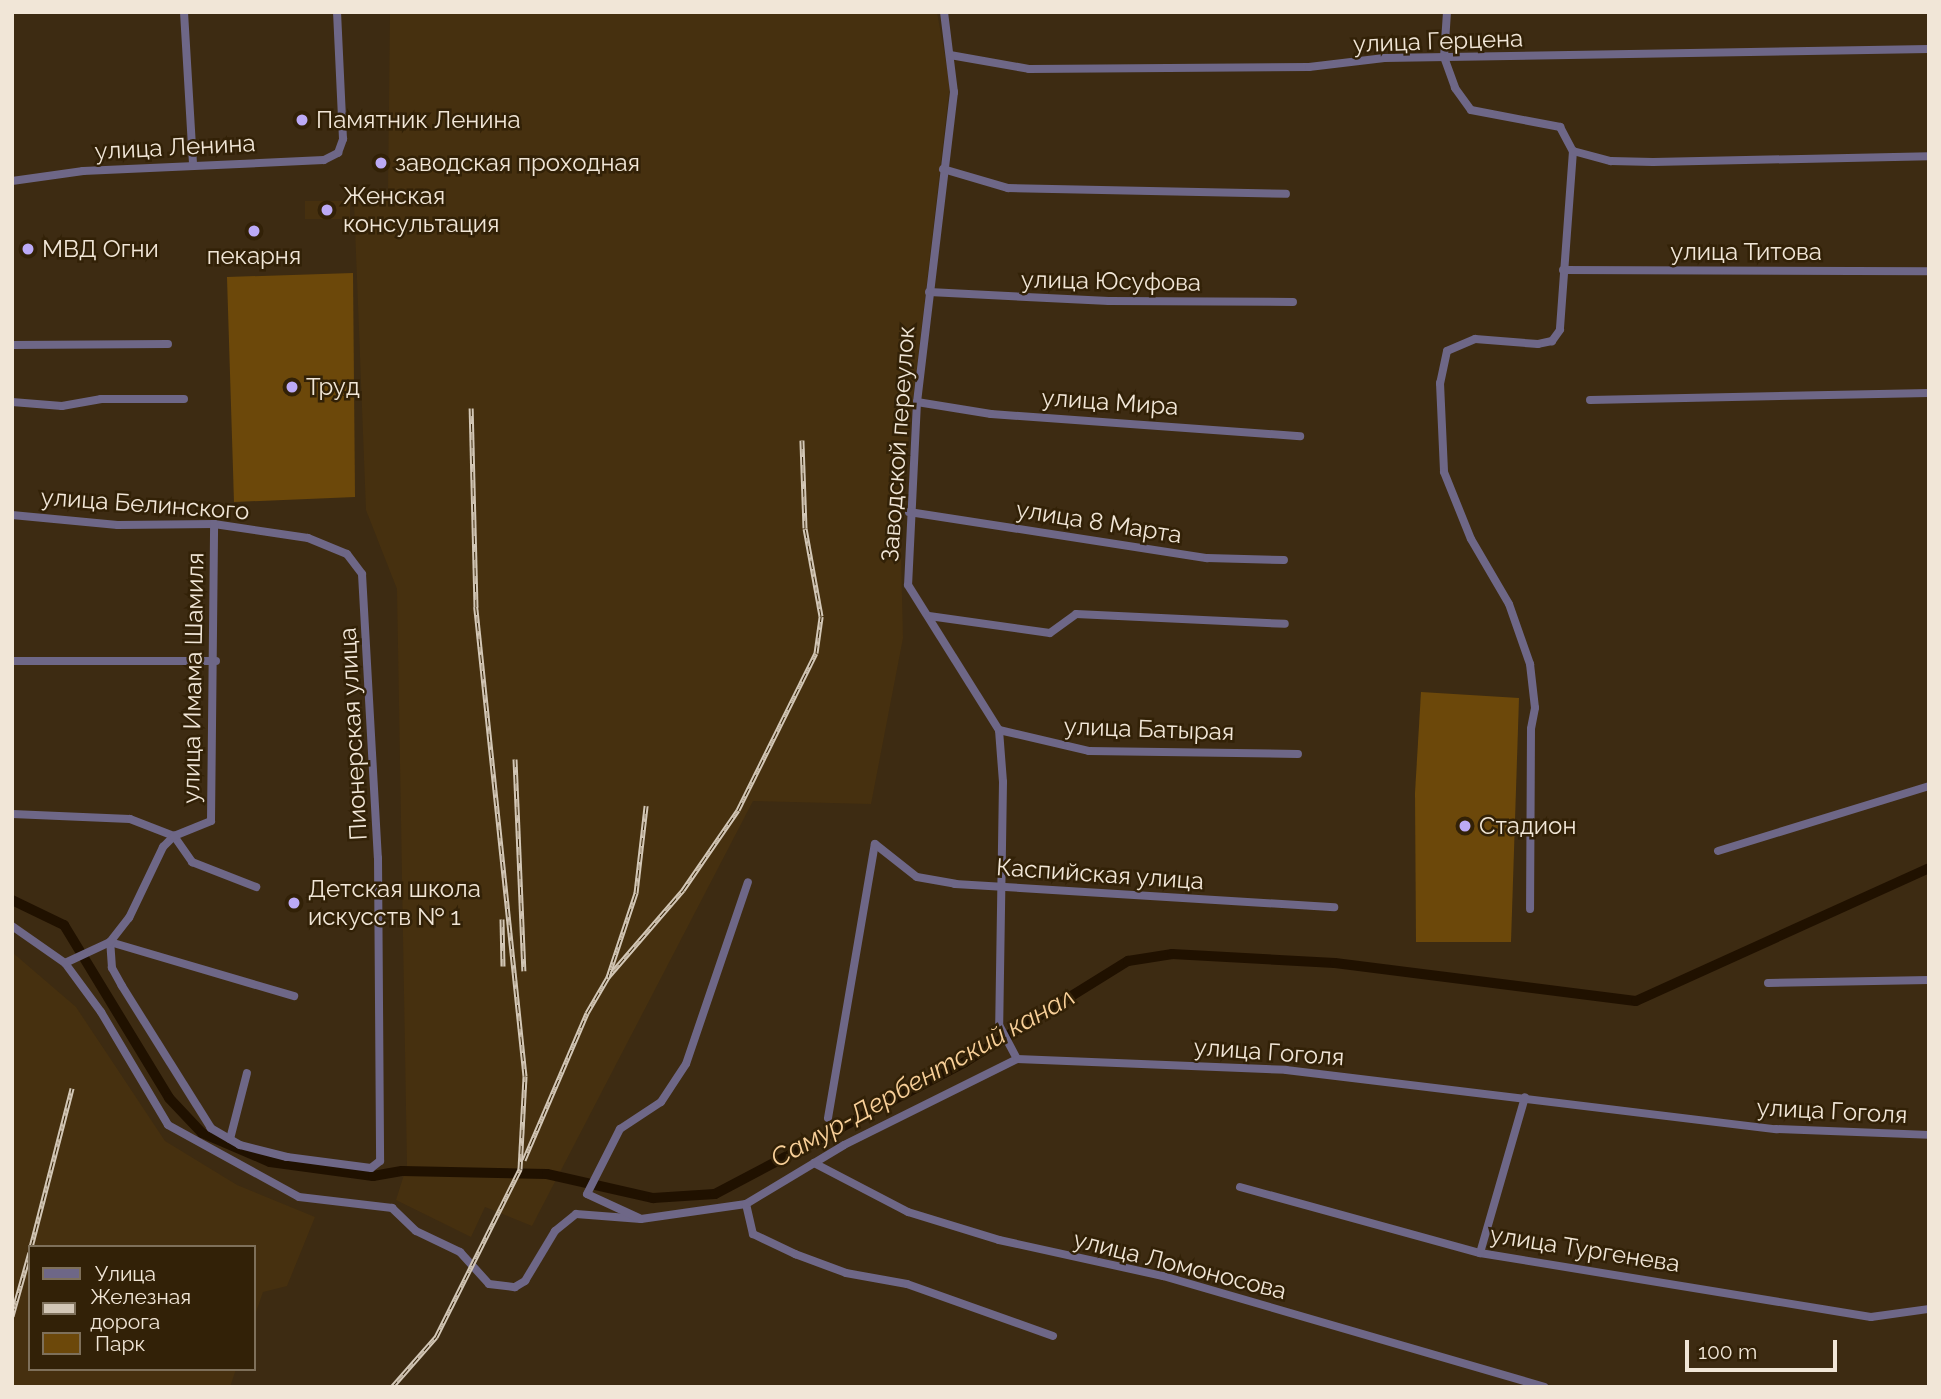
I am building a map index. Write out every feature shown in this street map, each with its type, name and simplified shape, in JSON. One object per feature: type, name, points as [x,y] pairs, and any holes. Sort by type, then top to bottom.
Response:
[{"type":"street","points":[[184,12],[193,164]]},
{"type":"street","name":"улица Ленина","points":[[12,181],[193,164],[324,160],[338,153],[343,139],[337,12]]},
{"type":"street","name":"Заводской переулок","points":[[944,12],[954,92],[917,402],[909,512],[908,586],[999,730]]},
{"type":"street","points":[[1447,12],[1444,57],[1455,88],[1471,110],[1560,127],[1573,151],[1560,330],[1552,341],[1538,344],[1475,339],[1447,351],[1440,383],[1444,472],[1471,539],[1509,604],[1530,664],[1535,708],[1531,729],[1530,909]]},
{"type":"street","name":"улица Герцена","points":[[950,55],[1030,69],[1309,67],[1384,58],[1929,49]]},
{"type":"street","points":[[1573,151],[1611,161],[1653,162],[1929,156]]},
{"type":"street","points":[[943,169],[1008,188],[1286,194]]},
{"type":"street","name":"улица Титова","points":[[1563,270],[1929,271]]},
{"type":"street","name":"улица Юсуфова","points":[[929,292],[1109,301],[1293,302]]},
{"type":"street","points":[[12,345],[168,344]]},
{"type":"street","points":[[1590,400],[1929,393]]},
{"type":"street","points":[[12,402],[62,406],[100,399],[184,399]]},
{"type":"street","name":"улица Мира","points":[[917,402],[991,414],[1300,436]]},
{"type":"street","name":"улица 8 Марта","points":[[909,512],[1207,558],[1284,560]]},
{"type":"street","name":"улица Белинского","points":[[12,515],[118,525],[214,524],[308,538],[347,555],[362,574],[367,600]]},
{"type":"street","name":"улица Имама Шамиля","points":[[110,942],[129,918],[145,879],[174,836],[211,821],[216,661],[214,524]]},
{"type":"street","name":"Пионерская улица","points":[[230,1139],[287,1157],[323,1163],[371,1168],[380,1161],[378,858],[367,600]]},
{"type":"street","points":[[925,613],[935,620],[1050,633],[1076,614],[1285,624]]},
{"type":"street","points":[[12,661],[216,661]]},
{"type":"street","points":[[999,730],[1002,887],[996,972],[1000,1032],[1017,1059]]},
{"type":"street","name":"улица Батырая","points":[[999,730],[1089,751],[1298,754]]},
{"type":"street","points":[[1718,851],[1929,786]]},
{"type":"street","points":[[12,814],[130,819],[174,836],[192,862],[256,887]]},
{"type":"street","name":"Каспийская улица","points":[[828,1118],[875,844],[917,877],[1002,887],[1334,907]]},
{"type":"street","points":[[641,1219],[587,1194],[620,1129],[661,1102],[686,1064],[748,882]]},
{"type":"street","points":[[12,926],[65,963],[110,942],[294,996]]},
{"type":"street","points":[[110,942],[112,968],[168,1066],[211,1128],[230,1139],[247,1073]]},
{"type":"street","name":"улица Гоголя","points":[[65,963],[101,1012],[168,1125],[299,1197],[393,1208],[416,1231],[460,1252],[489,1284],[515,1287],[525,1281],[555,1231],[576,1214],[641,1219],[746,1204],[814,1163],[1017,1059],[1286,1070],[1776,1129],[1929,1135]]},
{"type":"street","points":[[1769,983],[1929,980]]},
{"type":"street","points":[[1480,1253],[1525,1097]]},
{"type":"street","name":"улица Ломоносова","points":[[814,1163],[852,1187],[921,1216],[999,1240],[1163,1276],[1544,1387]]},
{"type":"street","name":"улица Тургенева","points":[[1240,1187],[1480,1253],[1871,1317],[1929,1309]]},
{"type":"street","points":[[746,1204],[753,1234],[795,1254],[846,1273],[907,1284],[1053,1336]]},
{"type":"shaded area","points":[[390,12],[937,12],[950,84],[900,512],[903,638],[871,804],[753,801],[532,1226],[485,1207],[471,1237],[396,1200],[407,1165],[397,589],[366,510],[354,202],[388,193]]},
{"type":"shaded area","name":"Женская консультация","points":[[305,201],[350,201],[350,219],[305,219]]},
{"type":"shaded area","points":[[12,952],[76,1007],[165,1141],[237,1185],[315,1217],[287,1286],[263,1292],[256,1312],[256,1245],[28,1245],[28,1371],[235,1371],[230,1387],[12,1387]]},
{"type":"green space","name":"Труд","points":[[353,273],[355,497],[234,502],[227,277]]},
{"type":"green space","name":"Стадион","points":[[1421,692],[1519,698],[1511,942],[1416,942],[1415,793]]},
{"type":"waterway","name":"Самур-Дербентский канал","points":[[12,900],[64,925],[169,1098],[202,1133],[270,1162],[373,1176],[402,1171],[547,1174],[653,1198],[715,1194],[965,1062],[1128,961],[1172,954],[1335,963],[1636,1001],[1929,868]]},
{"type":"railway","points":[[392,1387],[436,1337],[520,1169],[525,1076],[476,607],[471,408]]},
{"type":"railway","points":[[608,977],[683,890],[738,810],[816,653],[821,616],[805,528],[802,440]]},
{"type":"railway","points":[[515,759],[524,971]]},
{"type":"railway","points":[[524,1160],[587,1013],[608,977],[636,893],[646,806]]},
{"type":"railway","points":[[502,919],[503,966]]},
{"type":"railway","points":[[32,1245],[72,1088]]},
{"type":"railway","points":[[12,1316],[28,1259]]},
{"type":"place","name":"Памятник Ленина","points":[[302,120]]},
{"type":"place","name":"заводская проходная","points":[[381,163]]},
{"type":"place","name":"Женская консультация","points":[[327,210]]},
{"type":"place","name":"пекарня","points":[[254,231]]},
{"type":"place","name":"МВД Огни","points":[[28,249]]},
{"type":"place","name":"Труд","points":[[292,387]]},
{"type":"place","name":"Стадион","points":[[1465,826]]},
{"type":"place","name":"Детская школа искусств № 1","points":[[294,903]]}]
